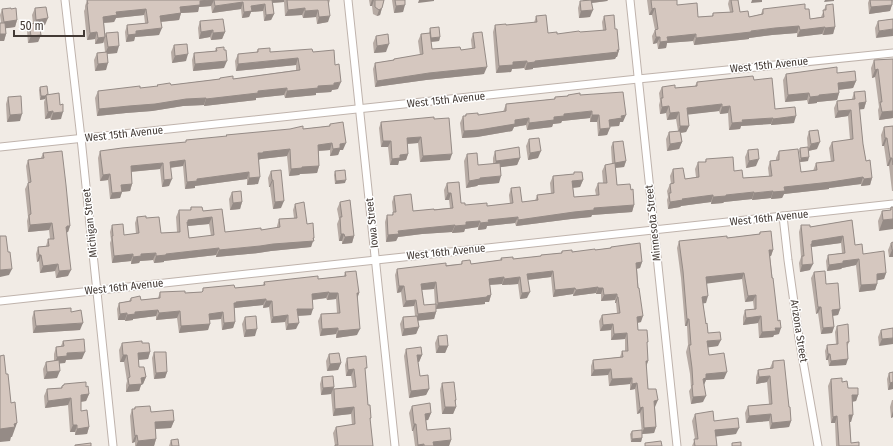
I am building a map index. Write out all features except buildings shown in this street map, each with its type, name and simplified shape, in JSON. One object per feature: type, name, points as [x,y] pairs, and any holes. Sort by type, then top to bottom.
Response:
[{"type":"street","name":"Michigan Street","points":[[65,0],[113,446]]},
{"type":"street","name":"Iowa Street","points":[[348,0],[395,446]]},
{"type":"street","name":"Minnesota Street","points":[[630,0],[677,446]]},
{"type":"street","name":"West 15th Avenue","points":[[0,147],[893,53]]},
{"type":"street","name":"West 16th Avenue","points":[[0,301],[893,204]]},
{"type":"street","name":"Arizona Street","points":[[783,216],[799,338],[818,446]]}]
